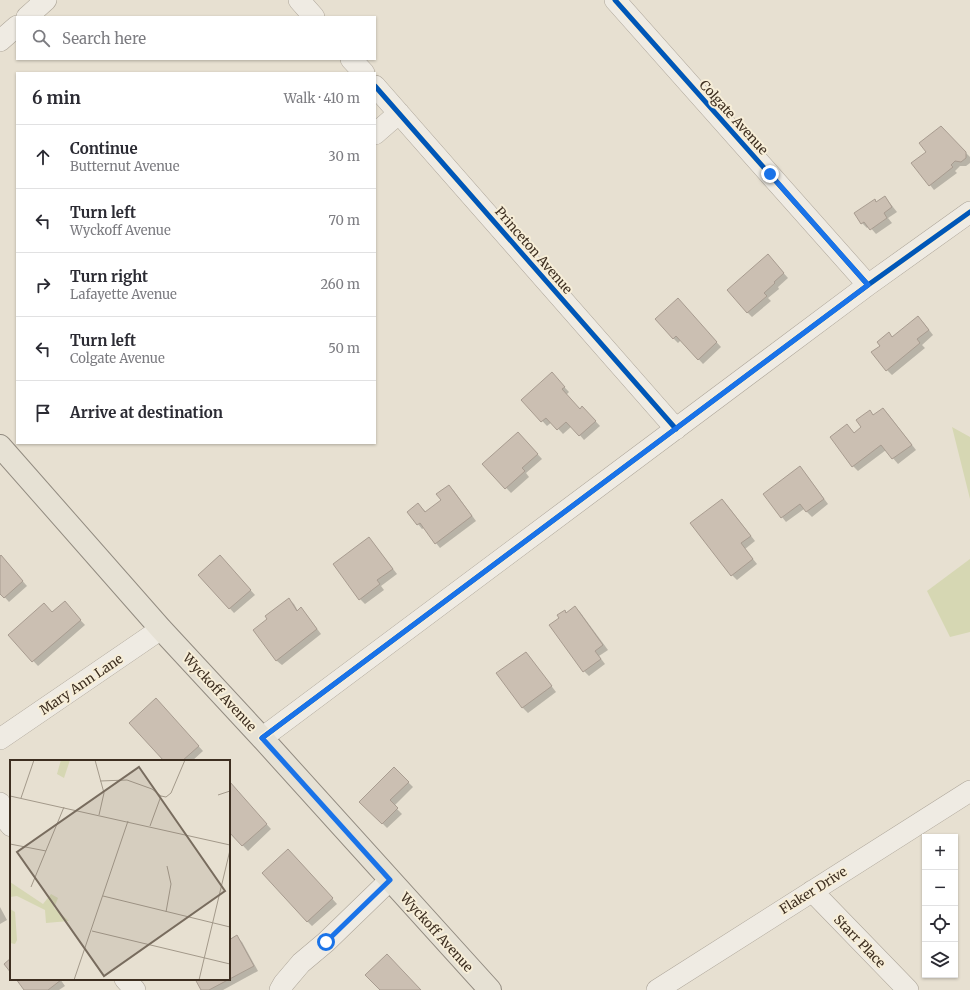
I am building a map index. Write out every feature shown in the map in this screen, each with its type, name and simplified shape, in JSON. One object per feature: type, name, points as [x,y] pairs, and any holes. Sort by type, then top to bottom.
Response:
[{"type":"main road","name":"Wyckoff Avenue","points":[[0,446],[162,629],[490,990]]},
{"type":"street","points":[[28,16],[46,0]]},
{"type":"street","points":[[300,0],[313,16]]},
{"type":"street","name":"Colgate Avenue","points":[[616,0],[868,285]]},
{"type":"street","points":[[0,41],[16,27]]},
{"type":"street","points":[[352,60],[363,72]]},
{"type":"street","name":"Princeton Avenue","points":[[376,87],[676,429]]},
{"type":"street","points":[[376,133],[399,113]]},
{"type":"street","points":[[262,738],[868,285],[970,212]]},
{"type":"street","name":"Mary Ann Lane","points":[[0,739],[162,629]]},
{"type":"street","name":"Flaker Drive","points":[[657,990],[970,791]]},
{"type":"street","points":[[0,803],[10,825]]},
{"type":"street","points":[[280,990],[301,962],[326,942],[390,880]]},
{"type":"street","name":"Starr Place","points":[[812,891],[908,990]]},
{"type":"street","points":[[126,980],[135,990]]},
{"type":"green space","points":[[952,427],[970,437],[970,499]]},
{"type":"green space","points":[[970,559],[970,632],[950,637],[927,591]]},
{"type":"building","points":[[941,126],[966,152],[966,158],[961,162],[955,161],[951,165],[953,167],[929,186],[911,163],[926,152],[919,143]]},
{"type":"building","points":[[885,196],[892,207],[884,213],[887,218],[870,230],[864,222],[861,224],[854,213],[875,199],[876,202]]},
{"type":"building","points":[[768,254],[784,273],[764,293],[767,296],[747,313],[727,290]]},
{"type":"building","points":[[678,298],[717,342],[698,360],[676,336],[673,339],[655,319]]},
{"type":"building","points":[[918,316],[929,330],[917,339],[920,343],[886,371],[871,352],[880,346],[877,342],[889,332],[892,337]]},
{"type":"building","points":[[552,372],[565,387],[562,389],[580,409],[582,406],[596,421],[579,436],[566,422],[557,430],[546,418],[541,422],[521,400]]},
{"type":"building","points":[[883,408],[912,445],[892,459],[881,445],[852,467],[830,437],[847,424],[854,433],[861,427],[856,420],[870,410],[873,415]]},
{"type":"building","points":[[518,432],[538,454],[522,468],[525,471],[505,489],[482,464]]},
{"type":"building","points":[[800,466],[824,499],[806,512],[800,504],[781,518],[763,494]]},
{"type":"building","points":[[449,485],[472,516],[435,544],[420,523],[417,525],[407,512],[418,503],[425,512],[441,500],[436,494]]},
{"type":"building","points":[[722,499],[751,536],[741,543],[753,559],[731,576],[690,523]]},
{"type":"building","points":[[369,537],[393,569],[377,580],[380,584],[359,600],[333,564]]},
{"type":"building","points":[[1,555],[23,581],[4,598],[0,594]]},
{"type":"building","points":[[220,555],[251,590],[229,609],[198,575]]},
{"type":"building","points":[[289,598],[297,611],[301,607],[317,629],[276,661],[253,630],[267,619],[265,616]]},
{"type":"building","points":[[65,601],[81,620],[32,662],[8,635],[44,603],[52,612]]},
{"type":"building","points":[[575,606],[603,645],[595,651],[601,659],[583,672],[549,625],[559,618],[557,615],[565,610],[566,613]]},
{"type":"building","points":[[526,652],[552,686],[522,708],[496,673]]},
{"type":"building","points":[[156,698],[199,746],[183,760],[163,760],[129,723]]},
{"type":"building","points":[[394,767],[409,782],[390,800],[398,808],[382,824],[359,802]]},
{"type":"building","points":[[230,782],[267,824],[242,846],[230,833]]},
{"type":"building","points":[[288,849],[333,898],[307,922],[262,873]]},
{"type":"building","points":[[237,935],[254,966],[230,979],[230,939]]},
{"type":"building","points":[[387,954],[421,990],[380,990],[365,975]]},
{"type":"building","points":[[10,959],[10,972],[4,964]]},
{"type":"building","points":[[17,980],[61,980],[48,990],[24,990]]},
{"type":"building","points":[[196,980],[228,980],[209,990],[201,990]]},
{"type":"cycle path","points":[[615,0],[868,285]]},
{"type":"cycle path","points":[[376,87],[676,429]]},
{"type":"cycle path","points":[[262,738],[868,285],[970,212]]},
{"type":"route","points":[[326,942],[390,880],[262,738],[868,285],[770,174]]}]
